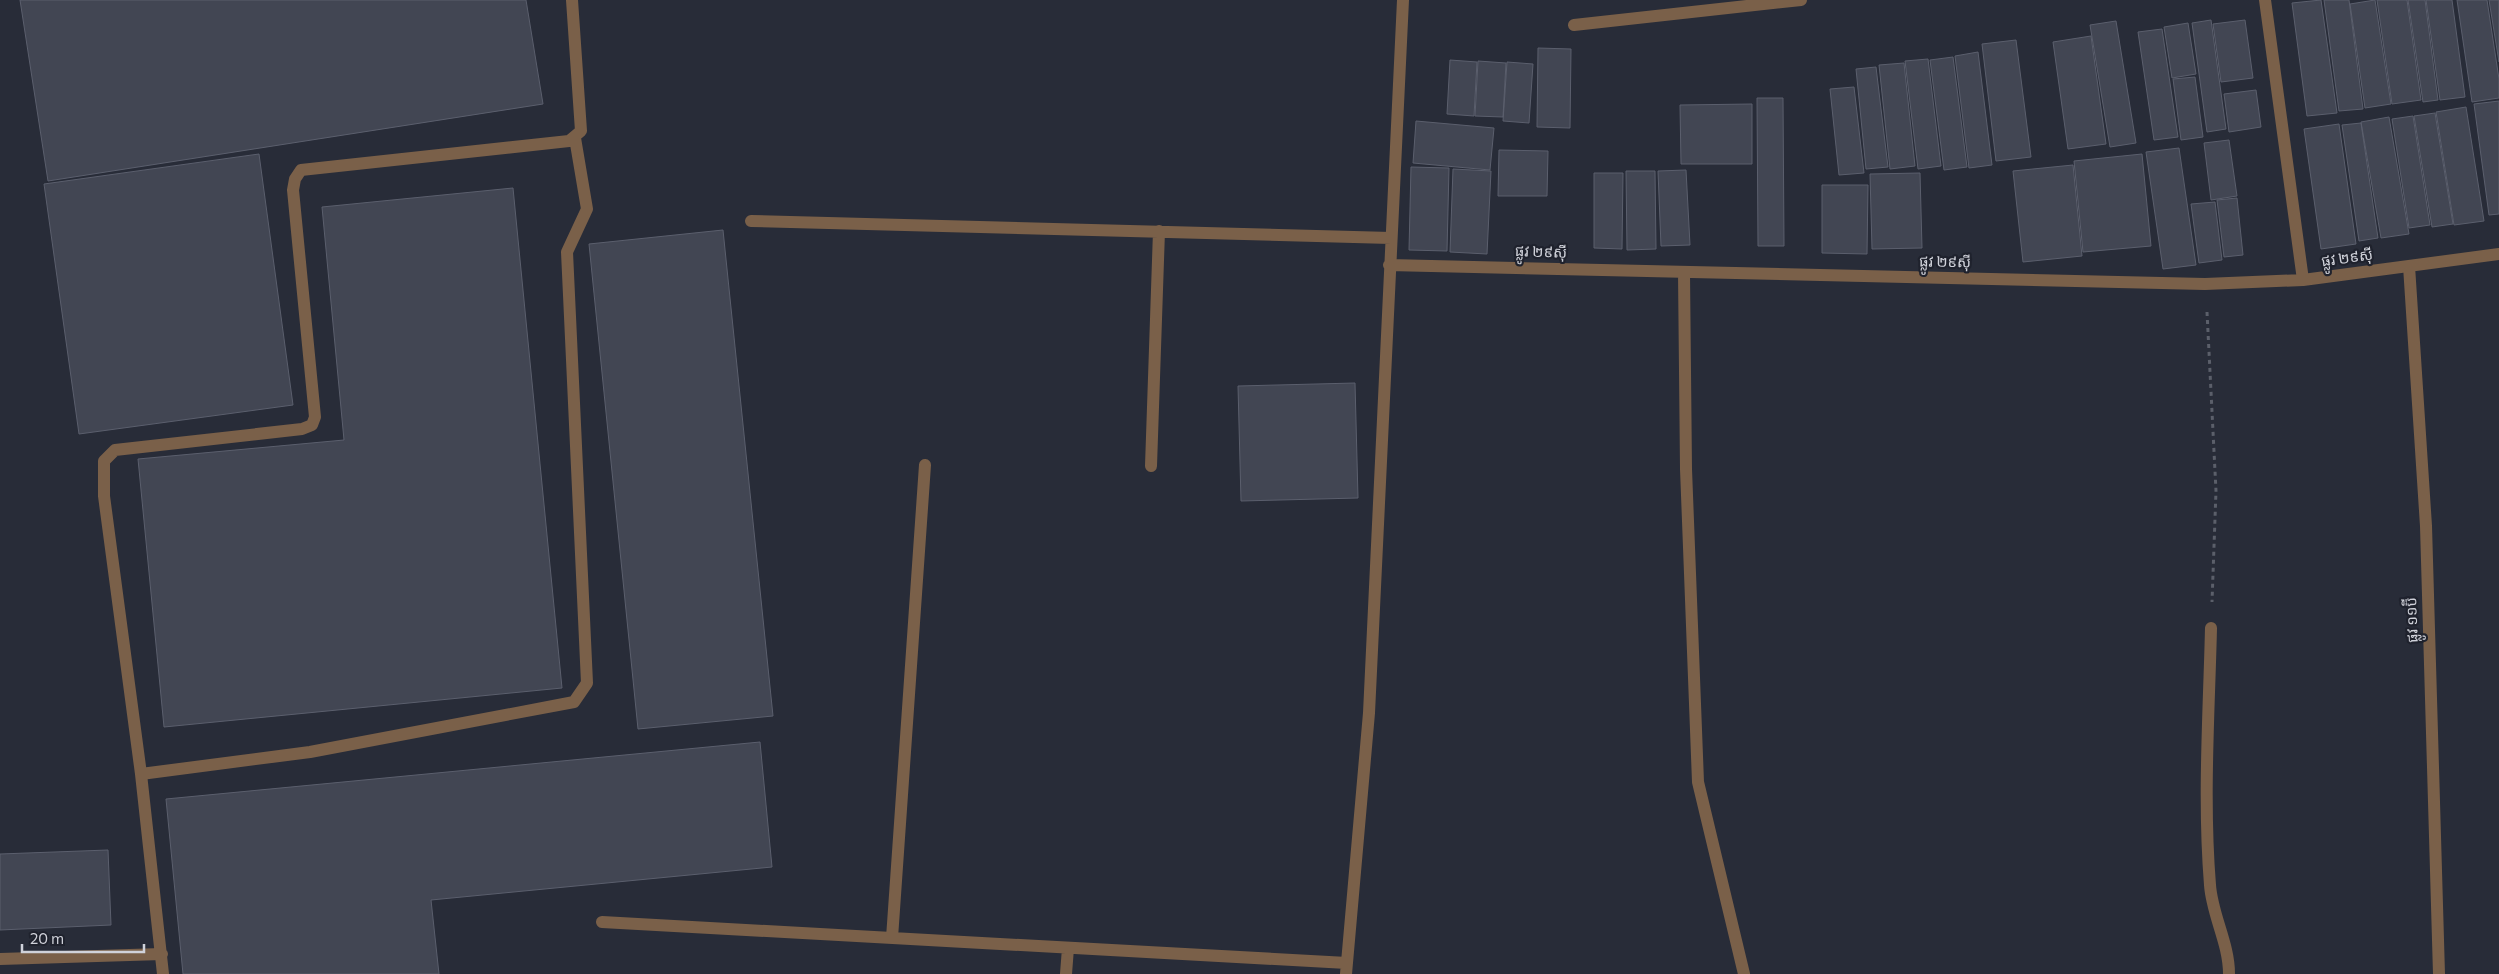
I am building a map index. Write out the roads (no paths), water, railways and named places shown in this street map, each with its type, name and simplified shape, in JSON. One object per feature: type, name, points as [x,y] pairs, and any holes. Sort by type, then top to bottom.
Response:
[{"type":"street","points":[[163,974],[141,774],[104,496],[104,461],[115,450],[302,429],[312,425],[315,417],[293,190],[295,179],[301,170],[569,141],[575,138],[581,131],[572,0]]},
{"type":"street","points":[[602,922],[1068,948],[1346,969],[1369,713],[1403,0]]},
{"type":"street","points":[[1574,25],[1801,0]]},
{"type":"street","points":[[2265,0],[2303,280]]},
{"type":"street","points":[[141,774],[310,752],[574,702],[587,683],[567,252],[587,209],[575,138]]},
{"type":"street","points":[[751,221],[1391,238]]},
{"type":"street","points":[[1151,466],[1159,232]]},
{"type":"street","name":"ផ្លូវ ២៩ស៊ី","points":[[1389,265],[2205,284],[2303,280],[2499,254]]},
{"type":"street","name":"ផ្លូវ ១១ប៊ី","points":[[2409,266],[2426,526],[2439,974]]},
{"type":"street","points":[[1684,273],[1686,469],[1698,782],[1744,974]]},
{"type":"street","points":[[892,938],[925,464]]},
{"type":"street","points":[[2211,628],[2206,834],[2210,889],[2225,943],[2229,974]]},
{"type":"street","points":[[1066,974],[1068,948]]},
{"type":"street","points":[[0,959],[162,954]]}]
